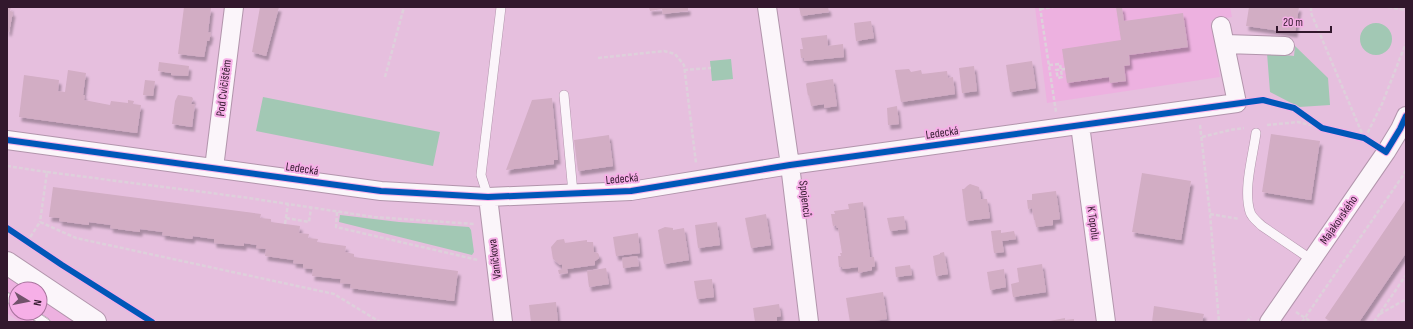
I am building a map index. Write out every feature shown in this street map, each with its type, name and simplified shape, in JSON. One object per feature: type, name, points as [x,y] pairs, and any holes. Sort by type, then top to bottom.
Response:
[{"type":"main road","points":[[7,263],[95,322]]},
{"type":"street","name":"Pod Cvičištěm","points":[[214,168],[234,7]]},
{"type":"street","name":"Spojenců","points":[[768,7],[790,165],[809,322]]},
{"type":"street","name":"Ledecká","points":[[7,140],[381,191],[488,197],[631,190],[790,165],[1237,103],[1222,26]]},
{"type":"street","points":[[1225,44],[1284,46]]},
{"type":"street","name":"Majakovského","points":[[1269,322],[1386,152],[1406,116]]},
{"type":"street","name":"K Topolu","points":[[1080,125],[1106,322]]},
{"type":"street","name":"Vaníčkova","points":[[488,197],[503,322]]},
{"type":"lane","points":[[488,197],[481,175],[501,7]]},
{"type":"lane","points":[[564,95],[573,193]]},
{"type":"lane","points":[[1256,133],[1248,188],[1251,212],[1254,218],[1262,226],[1312,260]]},
{"type":"path","points":[[385,77],[404,7]]},
{"type":"path","points":[[1053,7],[1040,8],[1058,128]]},
{"type":"path","points":[[1310,7],[1311,13],[1364,138]]},
{"type":"path","points":[[1388,7],[1406,10]]},
{"type":"path","points":[[1364,138],[1382,104],[1406,43]]},
{"type":"path","points":[[598,58],[664,51],[675,54],[684,65],[696,163],[689,165]]},
{"type":"path","points":[[1049,65],[1060,64],[1060,67],[1061,72],[1062,77],[1058,78],[1056,70],[1060,70],[1065,69]]},
{"type":"path","points":[[684,70],[711,68]]},
{"type":"path","points":[[1305,116],[1322,128],[1329,130]]},
{"type":"path","points":[[1357,136],[1364,138],[1386,152]]},
{"type":"path","points":[[1202,137],[1219,322]]},
{"type":"path","points":[[7,166],[374,217],[474,224],[475,231]]},
{"type":"path","points":[[1302,322],[1406,170]]},
{"type":"path","points":[[27,242],[40,222],[47,172]]},
{"type":"path","points":[[285,224],[288,204]]},
{"type":"path","points":[[286,218],[309,222],[311,208]]},
{"type":"path","points":[[337,212],[336,227],[479,260],[478,253]]},
{"type":"path","points":[[1210,214],[1249,220],[1254,218]]},
{"type":"path","points":[[40,222],[76,238],[334,294],[380,322]]},
{"type":"path","points":[[20,237],[33,246]]},
{"type":"path","points":[[1374,322],[1406,275]]},
{"type":"path","points":[[1380,314],[1406,300]]},
{"type":"shaded area","points":[[1035,7],[1230,7],[1232,17],[1211,21],[1220,77],[1047,103]]},
{"type":"shaded area","points":[[7,277],[13,281],[8,281],[8,314]]},
{"type":"shaded area","points":[[48,304],[75,322],[19,321],[48,321]]},
{"type":"green space","points":[[1373,23],[1379,23],[1388,27],[1392,39],[1388,51],[1379,55],[1373,55],[1364,51],[1360,42],[1360,36],[1364,27]]},
{"type":"green space","points":[[1295,46],[1328,78],[1330,105],[1299,107],[1270,92],[1267,53],[1294,56]]},
{"type":"green space","points":[[731,59],[733,79],[712,81],[710,61]]},
{"type":"green space","points":[[263,97],[440,132],[433,166],[256,131]]},
{"type":"green space","points":[[340,215],[399,222],[469,227],[471,230],[474,252],[472,255],[339,222]]},
{"type":"building","points":[[7,7],[11,7],[10,11],[13,12],[9,32],[7,31]]},
{"type":"building","points":[[184,7],[211,8],[208,32],[211,33],[209,41],[207,41],[204,57],[178,54]]},
{"type":"building","points":[[260,7],[279,7],[266,56],[252,52]]},
{"type":"building","points":[[649,7],[688,7],[688,11],[663,14],[662,9],[650,11]]},
{"type":"building","points":[[799,7],[828,7],[829,12],[801,16]]},
{"type":"building","points":[[1116,7],[1122,7],[1124,21],[1183,13],[1188,47],[1129,55],[1130,65],[1124,66],[1126,81],[1110,83],[1109,77],[1067,83],[1062,49],[1121,40]]},
{"type":"building","points":[[1249,7],[1299,7],[1295,33],[1246,26]]},
{"type":"building","points":[[871,21],[874,38],[856,41],[854,23]]},
{"type":"building","points":[[827,35],[828,46],[843,44],[844,57],[804,61],[804,58],[801,58],[800,49],[803,49],[801,38]]},
{"type":"building","points":[[1032,61],[1036,88],[1010,92],[1006,65]]},
{"type":"building","points":[[159,62],[189,66],[188,76],[171,75],[171,73],[158,71]]},
{"type":"building","points":[[974,66],[977,91],[962,93],[959,68]]},
{"type":"building","points":[[909,69],[911,72],[921,70],[922,74],[947,71],[948,78],[953,77],[955,94],[901,102],[895,70]]},
{"type":"building","points":[[68,70],[86,73],[83,95],[85,95],[84,100],[110,105],[111,101],[128,103],[128,100],[134,101],[133,104],[141,105],[137,133],[19,117],[24,75],[59,80],[58,91],[65,92]]},
{"type":"building","points":[[833,79],[837,106],[824,108],[824,104],[811,106],[806,84]]},
{"type":"building","points":[[145,80],[155,81],[153,96],[143,95]]},
{"type":"building","points":[[178,95],[192,97],[193,99],[191,104],[195,104],[192,127],[172,124],[175,101]]},
{"type":"building","points":[[552,98],[558,160],[554,160],[554,164],[506,170],[532,100]]},
{"type":"building","points":[[897,106],[899,124],[888,125],[887,108]]},
{"type":"building","points":[[1271,134],[1320,141],[1311,200],[1262,192]]},
{"type":"building","points":[[609,135],[613,166],[578,171],[574,140]]},
{"type":"building","points":[[1142,173],[1191,181],[1181,240],[1132,232]]},
{"type":"building","points":[[970,184],[979,187],[981,199],[987,199],[990,218],[966,221],[962,189]]},
{"type":"building","points":[[53,187],[261,214],[260,218],[271,219],[271,222],[300,226],[299,233],[309,234],[308,238],[318,239],[317,242],[346,246],[345,252],[354,254],[354,257],[458,271],[454,301],[350,288],[351,284],[340,283],[341,279],[312,276],[313,269],[303,268],[303,264],[293,263],[294,260],[265,256],[266,249],[256,248],[257,245],[244,243],[244,246],[214,243],[214,239],[193,236],[192,239],[162,235],[163,232],[140,229],[140,232],[110,228],[111,225],[89,222],[89,225],[59,221],[60,218],[49,217]]},
{"type":"building","points":[[1056,191],[1060,219],[1053,220],[1053,225],[1036,227],[1032,208],[1028,209],[1027,200],[1032,200],[1032,194]]},
{"type":"building","points":[[1406,199],[1406,253],[1359,322],[1331,322],[1325,318]]},
{"type":"building","points":[[863,202],[870,257],[874,257],[875,266],[872,267],[872,270],[858,273],[858,267],[843,269],[842,267],[839,267],[838,256],[841,256],[840,253],[842,253],[838,228],[836,225],[833,226],[831,214],[835,214],[834,211],[849,209],[848,204]]},
{"type":"building","points":[[766,214],[771,245],[751,248],[745,218]]},
{"type":"building","points":[[904,216],[906,229],[890,231],[887,218]]},
{"type":"building","points":[[717,222],[720,245],[698,248],[695,225]]},
{"type":"building","points":[[665,227],[673,228],[673,230],[684,228],[689,260],[664,264],[658,230]]},
{"type":"building","points":[[1001,230],[1001,233],[1014,231],[1016,239],[1002,241],[1004,252],[994,253],[991,231]]},
{"type":"building","points":[[638,233],[640,253],[616,256],[613,237]]},
{"type":"building","points":[[564,239],[565,243],[587,240],[587,242],[593,242],[594,252],[598,253],[599,255],[599,258],[595,261],[595,265],[567,269],[568,273],[559,274],[558,270],[562,269],[562,264],[560,265],[553,259],[551,247],[557,240]]},
{"type":"building","points":[[944,252],[948,274],[936,276],[933,256]]},
{"type":"building","points":[[637,256],[639,266],[623,268],[622,258]]},
{"type":"building","points":[[1042,264],[1046,292],[1013,297],[1011,284],[1019,282],[1017,268]]},
{"type":"building","points":[[910,265],[912,275],[896,277],[895,267]]},
{"type":"building","points":[[606,268],[609,284],[589,287],[587,271]]},
{"type":"building","points":[[1004,269],[1006,287],[990,290],[987,272]]},
{"type":"building","points":[[712,279],[714,297],[697,299],[694,281]]},
{"type":"building","points":[[883,292],[887,319],[867,322],[850,322],[846,298]]},
{"type":"building","points":[[556,302],[558,322],[531,322],[529,305]]},
{"type":"building","points":[[779,304],[781,316],[777,317],[777,322],[755,322],[753,308]]},
{"type":"building","points":[[1154,306],[1204,314],[1202,322],[1152,322]]},
{"type":"building","points":[[1065,318],[1065,320],[1074,319],[1074,322],[1044,322]]},
{"type":"tram line","points":[[48,319],[52,322]]},
{"type":"cycle path","points":[[7,140],[381,191],[488,197],[631,191],[790,165],[1263,100],[1294,108],[1322,128],[1364,138],[1386,152],[1406,116]]},
{"type":"cycle path","points":[[7,228],[152,322]]}]
